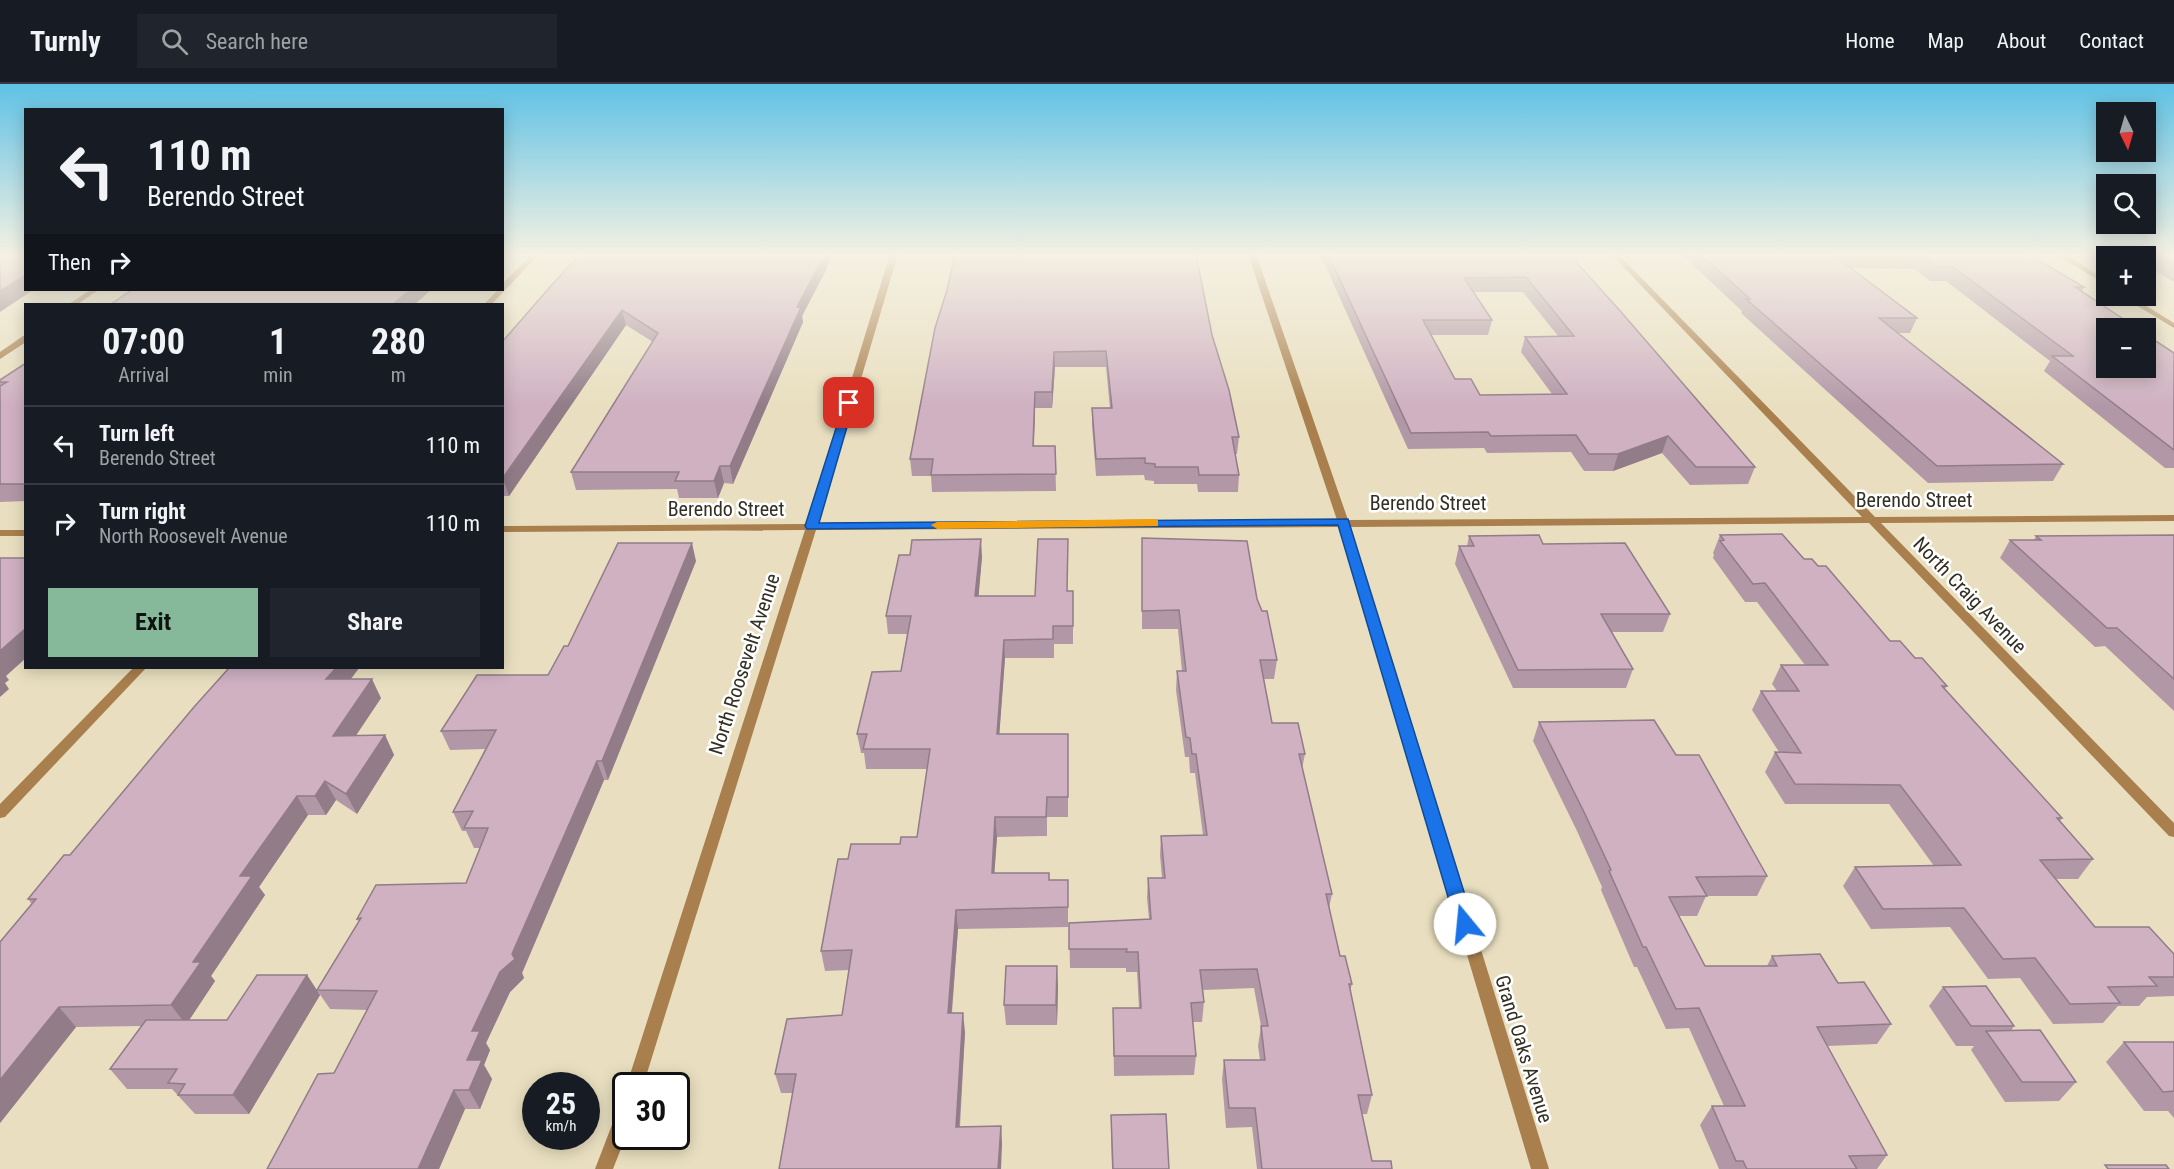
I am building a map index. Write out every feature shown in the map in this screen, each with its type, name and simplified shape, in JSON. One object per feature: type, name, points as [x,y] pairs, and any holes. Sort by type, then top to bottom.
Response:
[{"type":"street","name":"North Roosevelt Avenue","points":[[638,1072],[879,305]]},
{"type":"street","name":"Grand Oaks Avenue","points":[[1269,305],[1343,521],[1540,1169]]},
{"type":"street","name":"North Craig Avenue","points":[[1663,305],[2174,832]]},
{"type":"street","points":[[2142,306],[2174,326]]},
{"type":"street","points":[[0,356],[24,339]]},
{"type":"street","name":"Berendo Street","points":[[504,529],[1343,521],[2174,518]]},
{"type":"street","points":[[0,533],[24,533]]},
{"type":"street","points":[[0,813],[139,669]]},
{"type":"street","points":[[604,1169],[612,1148]]},
{"type":"building","points":[[535,305],[798,305],[797,307],[801,307],[730,466],[720,466],[714,481],[675,481],[679,472],[571,472],[658,333],[622,310],[504,476],[504,340]]},
{"type":"building","points":[[942,305],[1206,305],[1239,437],[1232,437],[1239,475],[1199,475],[1198,467],[1155,467],[1155,464],[1145,463],[1145,458],[1096,459],[1092,408],[1112,408],[1106,351],[1054,352],[1052,392],[1035,392],[1033,446],[1055,446],[1056,474],[931,475],[933,459],[910,459],[935,328]]},
{"type":"building","points":[[1351,305],[1482,305],[1492,320],[1423,320],[1455,379],[1471,379],[1480,395],[1567,394],[1525,337],[1574,336],[1548,305],[1614,305],[1755,467],[1696,467],[1668,436],[1618,454],[1589,454],[1576,435],[1491,436],[1488,432],[1411,433]]},
{"type":"building","points":[[1752,305],[1899,305],[1917,318],[1879,318],[2063,464],[1937,466]]},
{"type":"building","points":[[2004,305],[2096,305],[2104,306],[2122,318],[2096,318],[2096,378],[2156,378],[2156,341],[2174,353],[2174,450],[2052,356],[2073,356]]},
{"type":"building","points":[[24,364],[24,484],[0,484],[0,386],[7,382],[0,382]]},
{"type":"building","points":[[1782,534],[1804,559],[1812,559],[1818,566],[1826,566],[1890,641],[1900,641],[1915,658],[1922,658],[1947,686],[1942,686],[2062,818],[2057,818],[2093,859],[2040,860],[2095,927],[2149,927],[2174,954],[2174,977],[2149,977],[2157,986],[2108,987],[2120,1003],[2070,1004],[2035,958],[2003,959],[1964,908],[1883,909],[1855,867],[1961,865],[1900,785],[1795,784],[1775,752],[1801,753],[1761,691],[1799,691],[1781,665],[1828,665],[1765,583],[1753,584],[1720,541],[1724,540],[1720,535]]},
{"type":"building","points":[[1539,535],[1543,544],[1625,543],[1670,614],[1601,614],[1633,669],[1518,670],[1459,546],[1474,546],[1469,536]]},
{"type":"building","points":[[2174,535],[2174,679],[2117,628],[2107,628],[2010,540],[2041,540],[2036,536]]},
{"type":"building","points":[[1142,538],[1247,541],[1257,599],[1262,611],[1267,611],[1277,660],[1260,660],[1272,723],[1298,723],[1305,754],[1299,754],[1332,894],[1326,894],[1340,956],[1345,956],[1352,984],[1349,984],[1372,1095],[1358,1095],[1372,1161],[1391,1161],[1392,1169],[1262,1169],[1255,1108],[1229,1108],[1224,1060],[1265,1060],[1261,1026],[1268,1026],[1257,969],[1200,970],[1204,1002],[1191,1003],[1196,1056],[1114,1056],[1113,1008],[1141,1008],[1138,952],[1126,952],[1127,949],[1069,949],[1069,923],[1151,919],[1148,878],[1165,878],[1161,836],[1207,835],[1196,754],[1192,754],[1190,738],[1186,737],[1177,671],[1186,671],[1179,610],[1142,611]]},
{"type":"building","points":[[981,539],[975,596],[1035,596],[1038,539],[1068,539],[1067,591],[1073,591],[1073,626],[1053,626],[1053,639],[1004,640],[997,734],[1068,734],[1068,797],[1047,797],[1046,817],[995,817],[992,873],[1049,873],[1049,880],[1068,880],[1068,907],[956,910],[948,1013],[963,1013],[956,1127],[1001,1126],[998,1169],[779,1169],[796,1074],[775,1074],[787,1019],[842,1015],[852,950],[821,951],[838,859],[848,859],[851,844],[900,844],[901,837],[917,837],[930,749],[863,749],[867,734],[857,734],[872,672],[901,671],[911,616],[886,616],[899,555],[910,555],[912,540]]},
{"type":"building","points":[[618,543],[692,543],[602,761],[597,761],[512,954],[515,959],[500,972],[472,1031],[480,1031],[467,1060],[482,1060],[469,1090],[454,1090],[418,1169],[267,1169],[318,1074],[334,1073],[377,991],[317,990],[361,918],[357,919],[376,885],[466,883],[488,828],[464,828],[473,811],[453,812],[496,730],[441,731],[477,675],[548,675],[564,646],[568,646]]},
{"type":"building","points":[[0,558],[24,558],[24,630],[0,651]]},
{"type":"building","points":[[228,669],[335,669],[326,679],[372,679],[333,736],[385,735],[346,794],[325,781],[315,796],[297,796],[240,876],[252,876],[193,962],[201,962],[171,1005],[59,1007],[0,1080],[0,942],[36,899],[28,899],[64,855],[70,855]]},
{"type":"building","points":[[1654,720],[1676,755],[1699,755],[1767,876],[1696,877],[1707,896],[1669,897],[1705,966],[1777,966],[1772,956],[1820,954],[1838,983],[1864,982],[1891,1024],[1817,1027],[1887,1155],[1849,1156],[1857,1169],[1747,1169],[1743,1161],[1736,1161],[1712,1106],[1745,1106],[1699,1008],[1676,1009],[1646,947],[1643,947],[1609,871],[1611,870],[1539,722]]},
{"type":"building","points":[[1006,966],[1057,966],[1056,1005],[1004,1005]]},
{"type":"building","points":[[257,975],[307,975],[233,1095],[178,1095],[185,1084],[168,1083],[177,1069],[110,1069],[146,1020],[227,1020]]},
{"type":"building","points":[[1986,986],[2014,1026],[1971,1026],[1943,987]]},
{"type":"building","points":[[2040,1030],[2076,1082],[2022,1082],[1986,1031]]},
{"type":"building","points":[[2124,1042],[2174,1042],[2174,1091],[2163,1092]]},
{"type":"building","points":[[1166,1114],[1169,1169],[1113,1169],[1111,1115]]},
{"type":"building","points":[[2105,1165],[2166,1165],[2169,1169],[2108,1169]]},
{"type":"slow traffic","points":[[937,525],[1154,523]]},
{"type":"route","points":[[849,403],[811,526],[1343,521],[1465,924]]}]
